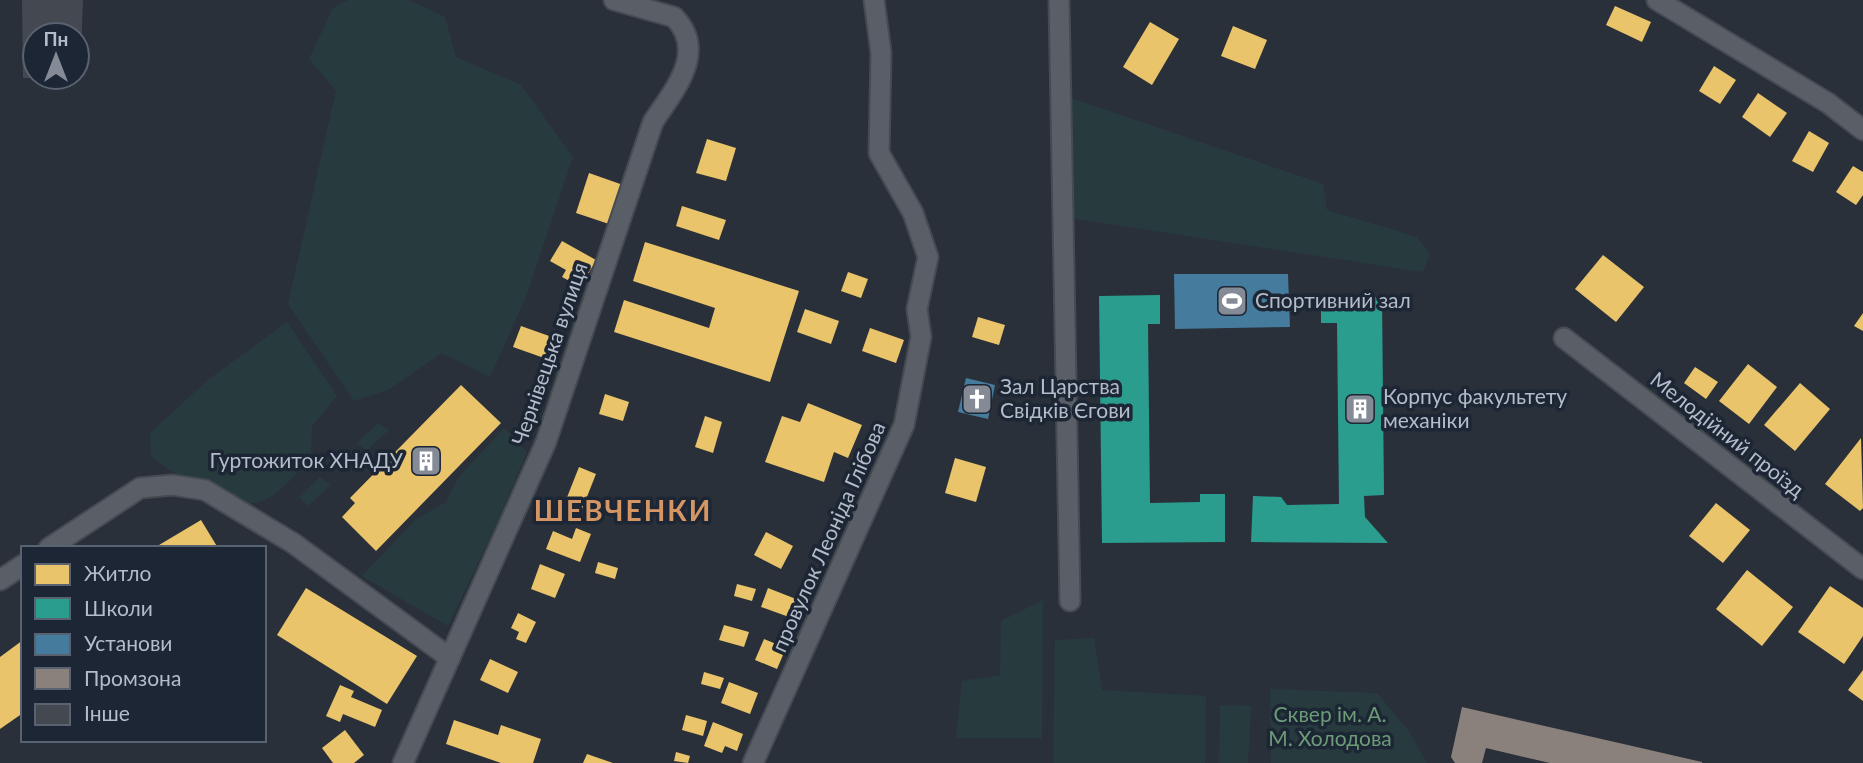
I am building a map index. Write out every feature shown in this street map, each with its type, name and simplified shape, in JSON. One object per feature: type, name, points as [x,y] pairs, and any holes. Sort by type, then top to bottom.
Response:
[{"type":"street","name":"Чернівецька вулиця","points":[[404,763],[546,442],[653,122],[684,76],[688,38],[674,17],[614,0]]},
{"type":"street","name":"провулок Леоніда Глібова","points":[[753,763],[904,425],[921,337],[917,309],[928,257],[914,213],[879,153],[881,53],[874,0]]},
{"type":"street","points":[[1059,0],[1070,601]]},
{"type":"street","points":[[1657,0],[1828,103],[1863,130]]},
{"type":"street","name":"Мелодійний проїзд","points":[[1564,338],[1863,569]]},
{"type":"street","points":[[53,546],[140,488],[172,485],[205,490],[293,543],[450,659]]},
{"type":"street","points":[[0,580],[21,566]]},
{"type":"green space","points":[[348,0],[409,0],[445,17],[456,57],[521,85],[573,157],[526,297],[490,377],[442,353],[388,390],[354,401],[288,304],[336,91],[309,59],[333,8]]},
{"type":"green space","points":[[1071,98],[1323,184],[1327,210],[1417,237],[1430,254],[1423,272],[1070,218]]},
{"type":"green space","points":[[287,322],[337,396],[312,426],[311,459],[279,491],[254,503],[222,499],[175,474],[151,456],[150,433],[209,379]]},
{"type":"green space","points":[[378,423],[389,430],[366,451],[357,443]]},
{"type":"green space","points":[[504,428],[527,452],[498,521],[448,626],[362,576],[416,519],[446,502],[458,478]]},
{"type":"green space","points":[[320,477],[331,485],[308,506],[299,497]]},
{"type":"green space","points":[[1043,600],[1042,738],[956,738],[962,681],[1000,675],[1001,621]]},
{"type":"green space","points":[[1094,638],[1102,690],[1206,696],[1205,763],[1053,763],[1055,640]]},
{"type":"green space","name":"Сквер ім. А. М. Холодова","points":[[1270,689],[1377,693],[1408,730],[1427,763],[1271,763]]},
{"type":"green space","points":[[1220,705],[1251,706],[1248,763],[1219,763]]},
{"type":"building: Житло","points":[[1615,6],[1651,22],[1642,42],[1606,25]]},
{"type":"building: Житло","points":[[1150,22],[1179,39],[1152,85],[1123,67]]},
{"type":"building: Житло","points":[[1233,26],[1267,40],[1255,69],[1221,56]]},
{"type":"building: Житло","points":[[1714,66],[1736,80],[1720,104],[1699,91]]},
{"type":"building: Житло","points":[[1758,93],[1787,113],[1770,137],[1742,117]]},
{"type":"building: Житло","points":[[1809,131],[1829,143],[1813,172],[1792,161]]},
{"type":"building: Житло","points":[[707,139],[736,148],[726,181],[696,173]]},
{"type":"building: Житло","points":[[1853,166],[1863,172],[1863,195],[1856,205],[1836,192]]},
{"type":"building: Житло","points":[[589,173],[626,186],[612,225],[576,213]]},
{"type":"building: Житло","points":[[682,206],[726,220],[719,240],[676,226]]},
{"type":"building: Житло","points":[[562,241],[596,260],[581,287],[562,277],[566,270],[550,261]]},
{"type":"building: Житло","points":[[645,242],[799,291],[770,382],[614,332],[624,300],[709,328],[715,308],[633,281]]},
{"type":"building: Житло","points":[[1603,255],[1644,287],[1616,322],[1575,289]]},
{"type":"building: Житло","points":[[848,272],[868,279],[861,298],[841,291]]},
{"type":"building: Житло","points":[[805,309],[839,321],[831,344],[797,332]]},
{"type":"building: Житло","points":[[1863,313],[1863,331],[1854,326]]},
{"type":"building: Житло","points":[[978,317],[1005,325],[999,345],[972,337]]},
{"type":"building: Житло","points":[[521,326],[552,337],[544,358],[513,347]]},
{"type":"building: Житло","points":[[870,328],[904,340],[896,363],[862,351]]},
{"type":"building: Житло","points":[[1748,364],[1777,387],[1749,424],[1719,401]]},
{"type":"building: Житло","points":[[1695,367],[1718,382],[1706,399],[1684,383]]},
{"type":"building: Житло","points":[[1800,383],[1830,409],[1795,451],[1764,425]]},
{"type":"building: Житло","name":"Гуртожиток ХНАДУ","points":[[461,385],[501,423],[376,551],[342,517],[355,503],[350,498]]},
{"type":"building: Житло","points":[[605,394],[629,402],[623,421],[599,414]]},
{"type":"building: Житло","points":[[808,403],[862,425],[848,458],[834,452],[824,482],[765,462],[782,416],[800,422]]},
{"type":"building: Житло","points":[[705,416],[722,422],[713,453],[695,447]]},
{"type":"building: Житло","points":[[1861,438],[1863,508],[1860,511],[1825,484]]},
{"type":"building: Житло","points":[[955,458],[986,467],[976,502],[945,493]]},
{"type":"building: Житло","points":[[579,467],[596,474],[579,517],[562,510]]},
{"type":"building: Житло","points":[[1716,503],[1750,530],[1723,563],[1689,536]]},
{"type":"building: Житло","points":[[201,520],[217,546],[157,546]]},
{"type":"building: Житло","points":[[576,528],[591,534],[580,562],[546,549],[553,531],[572,539]]},
{"type":"building: Житло","points":[[766,532],[793,546],[781,569],[754,555]]},
{"type":"building: Житло","points":[[598,562],[618,568],[615,579],[595,573]]},
{"type":"building: Житло","points":[[540,564],[565,574],[555,598],[531,589]]},
{"type":"building: Житло","points":[[1747,570],[1793,607],[1762,646],[1716,609]]},
{"type":"building: Житло","points":[[737,584],[756,589],[752,601],[734,596]]},
{"type":"building: Житло","points":[[1830,586],[1863,608],[1863,636],[1844,664],[1798,632]]},
{"type":"building: Житло","points":[[306,588],[417,656],[387,704],[277,635]]},
{"type":"building: Житло","points":[[768,588],[796,599],[789,617],[761,607]]},
{"type":"building: Житло","points":[[518,613],[536,622],[526,643],[516,639],[519,632],[511,628]]},
{"type":"building: Житло","points":[[724,625],[749,632],[744,647],[719,640]]},
{"type":"building: Житло","points":[[764,639],[786,648],[777,669],[755,660]]},
{"type":"building: Житло","points":[[21,641],[21,714],[0,729],[0,657]]},
{"type":"building: Житло","points":[[490,659],[518,672],[508,693],[480,680]]},
{"type":"building: Житло","points":[[1863,670],[1863,701],[1848,690]]},
{"type":"building: Житло","points":[[704,672],[724,678],[720,689],[701,684]]},
{"type":"building: Житло","points":[[729,682],[758,693],[750,714],[721,703]]},
{"type":"building: Житло","points":[[340,685],[354,691],[351,697],[382,710],[375,727],[343,714],[340,722],[326,716]]},
{"type":"building: Житло","points":[[686,715],[707,721],[703,736],[682,730]]},
{"type":"building: Житло","points":[[454,720],[498,735],[501,725],[541,739],[533,763],[501,763],[446,744]]},
{"type":"building: Житло","points":[[713,722],[743,734],[737,751],[725,746],[722,753],[704,746]]},
{"type":"building: Житло","points":[[345,730],[364,755],[354,763],[333,763],[322,748]]},
{"type":"building: Житло","points":[[676,752],[690,756],[688,763],[674,761]]},
{"type":"building: Житло","points":[[587,754],[613,763],[583,763]]},
{"type":"building: Школи","points":[[1160,295],[1160,324],[1148,324],[1150,503],[1200,502],[1200,494],[1225,494],[1225,542],[1102,543],[1099,296]]},
{"type":"building: Школи","name":"Корпус факультету механіки","points":[[1321,297],[1382,297],[1384,495],[1364,496],[1365,517],[1388,543],[1251,542],[1253,496],[1281,497],[1287,505],[1339,504],[1337,323],[1321,323]]},
{"type":"building: Установи","name":"Спортивний зал","points":[[1174,274],[1288,274],[1290,327],[1175,329]]},
{"type":"building: Установи","name":"Зал Царства Свідків Єгови","points":[[966,378],[995,385],[988,419],[958,412]]},
{"type":"building: Промзона","points":[[1462,707],[1702,763],[1550,763],[1486,748],[1482,763],[1455,763],[1451,757]]},
{"type":"building: Інше","points":[[22,0],[83,0],[82,21],[22,21]]},
{"type":"place","name":"Спортивний зал","points":[[1232,301]]},
{"type":"place","name":"Зал Царства Свідків Єгови","points":[[977,399]]},
{"type":"place","name":"Корпус факультету механіки","points":[[1360,409]]},
{"type":"place","name":"Гуртожиток ХНАДУ","points":[[426,461]]},
{"type":"district","name":"ШЕВЧЕНКИ","points":[[623,511]]}]
